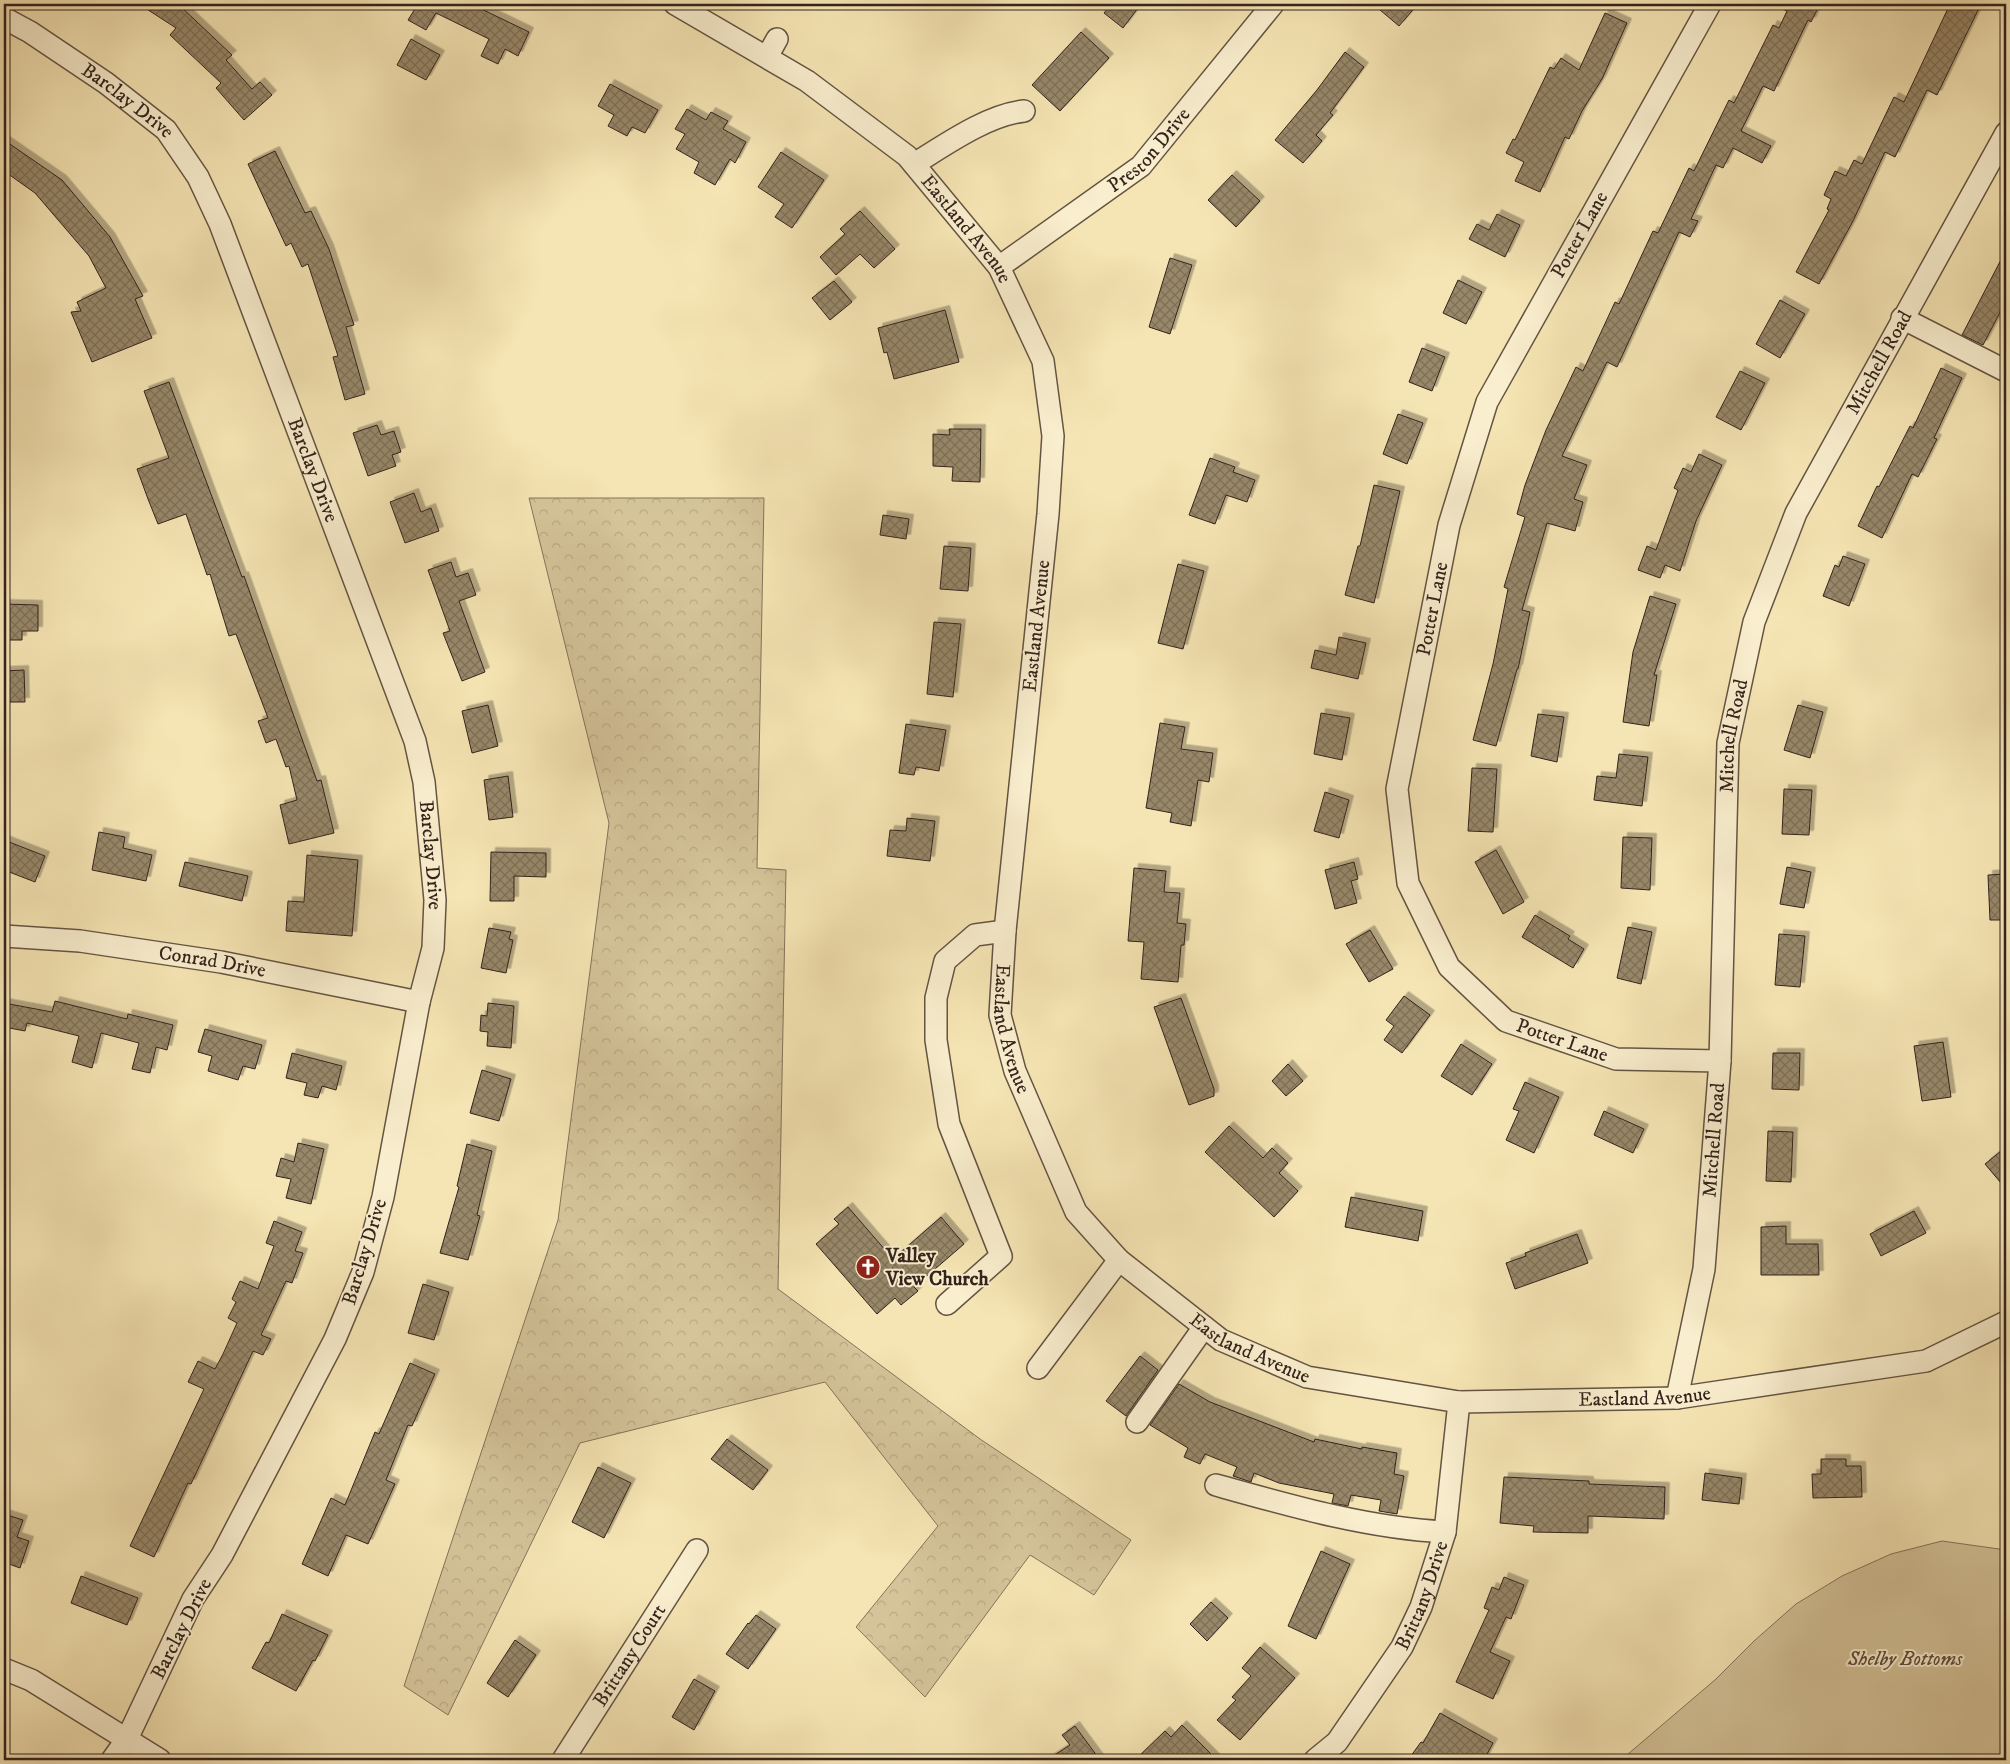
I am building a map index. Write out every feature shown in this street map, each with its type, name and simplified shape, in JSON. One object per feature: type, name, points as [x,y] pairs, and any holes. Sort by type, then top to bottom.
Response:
[{"type":"street","name":"Eastland Avenue","points":[[675,4],[772,48],[807,80],[907,156],[998,267],[1043,361],[1053,436],[1048,514],[1005,931],[1000,1015],[1015,1071],[1076,1212],[1119,1260],[1221,1340],[1307,1377],[1459,1402],[1677,1398],[1926,1361],[2006,1322]]},
{"type":"street","name":"Preston Drive","points":[[998,267],[1141,166],[1273,4]]},
{"type":"street","name":"Potter Lane","points":[[1710,4],[1487,402],[1450,525],[1397,789],[1408,883],[1449,967],[1506,1021],[1616,1058],[1720,1062]]},
{"type":"street","name":"Barclay Drive","points":[[4,18],[30,32],[106,83],[166,130],[198,177],[220,224],[415,741],[424,782],[435,900],[433,948],[418,1002],[382,1198],[362,1272],[335,1340],[222,1555],[192,1599],[127,1739],[112,1760]]},
{"type":"street","points":[[914,164],[966,132],[1012,112],[1024,111]]},
{"type":"street","name":"Mitchell Road","points":[[1677,1398],[1704,1269],[1720,1062],[1728,743],[1754,622],[1796,514],[1902,318],[2006,134]]},
{"type":"street","points":[[1902,318],[2006,371]]},
{"type":"street","points":[[947,1304],[1001,1256],[949,1124],[936,1040],[936,998],[945,961],[976,935],[1005,931]]},
{"type":"street","name":"Conrad Drive","points":[[4,936],[80,941],[212,960],[418,1002]]},
{"type":"street","points":[[1038,1368],[1119,1260]]},
{"type":"street","points":[[1137,1422],[1204,1327]]},
{"type":"street","name":"Brittany Drive","points":[[1316,1760],[1337,1742],[1402,1647],[1421,1607],[1445,1532],[1459,1402]]},
{"type":"street","points":[[1216,1485],[1298,1508],[1362,1522],[1445,1532]]},
{"type":"street","name":"Brittany Court","points":[[563,1760],[697,1550]]},
{"type":"street","points":[[4,1669],[31,1680],[160,1760]]},
{"type":"green space","points":[[529,498],[764,498],[757,868],[786,870],[778,1289],[980,1439],[1131,1540],[1094,1595],[1030,1555],[925,1697],[856,1627],[938,1526],[825,1382],[580,1443],[448,1715],[404,1686],[558,1220],[609,823]]},
{"type":"green space","name":"Shelby Bottoms","points":[[1942,1541],[1999,1549],[2006,1552],[2006,1760],[1621,1760],[1716,1679],[1754,1641],[1796,1604],[1842,1576],[1891,1554]]},
{"type":"building","points":[[139,4],[178,4],[232,55],[226,60],[252,89],[260,82],[272,95],[244,120],[216,88],[221,83],[170,35],[176,28]]},
{"type":"building","points":[[418,4],[471,4],[529,32],[518,56],[505,49],[498,64],[481,56],[489,39],[436,13],[426,30],[408,20]]},
{"type":"building","points":[[1111,4],[1141,4],[1123,28],[1104,13]]},
{"type":"building","points":[[1373,4],[1418,4],[1399,26]]},
{"type":"building","points":[[1772,4],[1820,4],[1811,22],[1808,20],[1774,91],[1763,86],[1741,131],[1771,146],[1762,163],[1733,148],[1723,168],[1716,165],[1691,219],[1698,221],[1690,237],[1679,232],[1617,367],[1607,362],[1562,456],[1587,465],[1574,499],[1583,502],[1575,531],[1547,523],[1522,610],[1530,612],[1518,669],[1496,746],[1473,740],[1493,664],[1508,589],[1504,587],[1525,517],[1517,514],[1525,485],[1546,430],[1576,367],[1583,371],[1615,302],[1619,304],[1653,231],[1658,233],[1689,168],[1694,171],[1729,100],[1734,103],[1773,25],[1779,28],[1787,11]]},
{"type":"building","points":[[1950,4],[1981,4],[1937,95],[1927,90],[1895,157],[1885,152],[1853,221],[1819,284],[1796,272],[1829,210],[1827,209],[1831,199],[1824,195],[1835,171],[1846,176],[1854,160],[1862,164],[1894,97],[1904,102]]},
{"type":"building","points":[[1605,13],[1627,23],[1602,79],[1582,111],[1569,139],[1565,137],[1540,192],[1515,181],[1524,162],[1506,153],[1513,139],[1515,140],[1550,67],[1554,69],[1561,58],[1579,70]]},
{"type":"building","points":[[1081,32],[1109,58],[1060,111],[1032,85]]},
{"type":"building","points":[[411,39],[440,55],[426,80],[397,65]]},
{"type":"building","points":[[1345,52],[1364,67],[1330,113],[1333,115],[1316,135],[1322,141],[1303,163],[1275,140],[1317,90]]},
{"type":"building","points":[[610,84],[658,110],[645,133],[632,127],[627,136],[608,126],[614,115],[598,106]]},
{"type":"building","points":[[687,109],[706,120],[711,112],[728,121],[723,129],[746,142],[735,163],[730,159],[715,185],[694,173],[699,162],[676,149],[685,134],[675,129]]},
{"type":"building","points":[[4,140],[62,180],[110,237],[143,296],[135,299],[152,338],[92,362],[71,312],[81,311],[77,302],[106,288],[89,256],[35,193],[4,171]]},
{"type":"building","points":[[275,151],[305,213],[311,211],[329,249],[354,325],[346,327],[365,394],[345,400],[333,357],[338,356],[308,264],[302,267],[291,243],[286,246],[248,164]]},
{"type":"building","points":[[781,152],[824,180],[792,228],[775,217],[784,204],[758,187]]},
{"type":"building","points":[[1232,175],[1260,201],[1236,227],[1208,200]]},
{"type":"building","points":[[860,211],[895,249],[874,268],[860,254],[836,275],[820,257],[845,234],[840,229]]},
{"type":"building","points":[[1497,214],[1520,225],[1505,257],[1469,239],[1477,224],[1489,230]]},
{"type":"building","points":[[2006,250],[2006,301],[1983,345],[1962,335]]},
{"type":"building","points":[[1170,258],[1192,265],[1170,334],[1149,327]]},
{"type":"building","points":[[1458,280],[1482,292],[1466,324],[1443,313]]},
{"type":"building","points":[[834,281],[852,302],[830,320],[812,298]]},
{"type":"building","points":[[1780,300],[1805,314],[1780,358],[1756,344]]},
{"type":"building","points":[[945,310],[959,362],[894,379],[887,352],[884,353],[878,328]]},
{"type":"building","points":[[1422,348],[1445,357],[1432,391],[1409,382]]},
{"type":"building","points":[[1941,368],[1962,378],[1934,438],[1937,439],[1918,477],[1912,474],[1882,538],[1858,526],[1877,486],[1879,487],[1910,426],[1913,428]]},
{"type":"building","points":[[1740,371],[1765,383],[1741,430],[1716,417]]},
{"type":"building","points":[[169,382],[242,577],[244,576],[317,781],[321,780],[334,833],[289,844],[280,805],[297,800],[289,766],[286,767],[276,739],[266,743],[258,721],[268,718],[236,634],[229,636],[210,574],[207,575],[186,514],[158,524],[137,469],[169,458],[144,391]]},
{"type":"building","points":[[1398,414],[1423,423],[1407,464],[1383,454]]},
{"type":"building","points":[[377,425],[381,435],[394,431],[401,452],[392,455],[396,466],[368,476],[353,433]]},
{"type":"building","points":[[949,429],[981,429],[980,482],[952,481],[953,467],[933,466],[933,434],[950,435]]},
{"type":"building","points":[[1699,454],[1722,465],[1696,521],[1680,571],[1665,565],[1660,578],[1638,570],[1647,546],[1656,550],[1678,490],[1674,488],[1683,468],[1691,472]]},
{"type":"building","points":[[1210,458],[1235,467],[1233,472],[1255,480],[1247,502],[1226,495],[1215,524],[1189,515]]},
{"type":"building","points":[[1374,485],[1400,491],[1374,603],[1345,595],[1358,546],[1360,546]]},
{"type":"building","points":[[414,493],[421,512],[431,508],[439,531],[405,543],[390,502]]},
{"type":"building","points":[[883,515],[909,519],[906,539],[880,535]]},
{"type":"building","points":[[944,546],[971,548],[968,591],[940,589]]},
{"type":"building","points":[[1843,556],[1865,564],[1849,606],[1823,596],[1835,565],[1839,567]]},
{"type":"building","points":[[451,562],[456,577],[468,573],[476,595],[459,601],[485,672],[462,681],[443,633],[450,631],[428,570]]},
{"type":"building","points":[[1178,564],[1204,571],[1183,649],[1158,643]]},
{"type":"building","points":[[1650,596],[1676,604],[1654,675],[1657,675],[1649,726],[1623,722],[1633,652]]},
{"type":"building","points":[[4,604],[38,605],[38,631],[22,631],[22,640],[4,640]]},
{"type":"building","points":[[934,622],[961,624],[953,697],[927,694]]},
{"type":"building","points":[[1339,637],[1366,643],[1358,679],[1311,668],[1315,650],[1336,655]]},
{"type":"building","points":[[24,670],[25,702],[4,702],[4,671]]},
{"type":"building","points":[[488,705],[498,746],[472,753],[462,711]]},
{"type":"building","points":[[1798,705],[1823,712],[1810,758],[1784,750]]},
{"type":"building","points":[[1321,713],[1350,718],[1342,760],[1314,754]]},
{"type":"building","points":[[1538,714],[1564,717],[1557,762],[1531,756]]},
{"type":"building","points":[[1160,723],[1185,727],[1181,749],[1213,753],[1209,782],[1198,780],[1191,826],[1170,822],[1172,813],[1146,808]]},
{"type":"building","points":[[906,724],[946,730],[939,771],[916,767],[914,775],[899,773]]},
{"type":"building","points":[[1619,754],[1648,757],[1642,806],[1594,800],[1597,776],[1616,778]]},
{"type":"building","points":[[1472,768],[1497,769],[1493,832],[1468,831]]},
{"type":"building","points":[[508,776],[513,817],[489,820],[484,780]]},
{"type":"building","points":[[1784,789],[1812,790],[1809,835],[1782,834]]},
{"type":"building","points":[[1325,792],[1349,800],[1339,838],[1314,831]]},
{"type":"building","points":[[907,818],[935,821],[930,861],[887,856],[890,830],[906,831]]},
{"type":"building","points":[[99,832],[125,837],[123,848],[152,855],[146,881],[92,870]]},
{"type":"building","points":[[1623,837],[1652,838],[1650,890],[1621,888]]},
{"type":"building","points":[[4,840],[45,856],[35,882],[4,870]]},
{"type":"building","points":[[1496,850],[1524,902],[1503,914],[1475,862]]},
{"type":"building","points":[[491,852],[546,853],[546,877],[514,876],[514,901],[490,901]]},
{"type":"building","points":[[307,855],[358,860],[352,936],[286,931],[288,901],[304,902]]},
{"type":"building","points":[[185,862],[248,876],[242,901],[179,886]]},
{"type":"building","points":[[1354,862],[1358,879],[1351,881],[1357,903],[1335,909],[1325,870]]},
{"type":"building","points":[[1787,867],[1811,872],[1804,908],[1780,904]]},
{"type":"building","points":[[1134,868],[1166,871],[1164,892],[1180,893],[1177,923],[1186,924],[1184,945],[1181,945],[1178,982],[1141,979],[1144,942],[1128,941]]},
{"type":"building","points":[[2006,874],[2006,920],[1990,920],[1988,875]]},
{"type":"building","points":[[1535,915],[1570,936],[1568,939],[1584,949],[1573,968],[1522,937]]},
{"type":"building","points":[[1628,927],[1652,932],[1641,984],[1617,978]]},
{"type":"building","points":[[489,928],[511,932],[509,939],[513,940],[506,973],[481,968]]},
{"type":"building","points":[[1370,930],[1393,969],[1369,982],[1346,944]]},
{"type":"building","points":[[1779,934],[1805,936],[1800,987],[1775,985]]},
{"type":"building","points":[[1404,996],[1430,1015],[1402,1053],[1384,1040],[1394,1026],[1386,1020]]},
{"type":"building","points":[[1181,998],[1214,1089],[1214,1096],[1189,1105],[1154,1007]]},
{"type":"building","points":[[55,1001],[127,1019],[128,1014],[173,1025],[167,1050],[156,1047],[150,1073],[132,1069],[139,1043],[101,1033],[92,1068],[72,1062],[79,1036],[27,1023],[25,1031],[4,1027],[4,1003],[52,1012]]},
{"type":"building","points":[[488,1003],[514,1006],[511,1048],[487,1046],[488,1032],[480,1031],[481,1015],[487,1016]]},
{"type":"building","points":[[205,1029],[262,1045],[255,1069],[243,1066],[238,1080],[208,1071],[212,1056],[198,1052]]},
{"type":"building","points":[[1943,1042],[1951,1097],[1922,1101],[1914,1046]]},
{"type":"building","points":[[1461,1044],[1492,1064],[1472,1095],[1441,1076]]},
{"type":"building","points":[[292,1053],[342,1066],[336,1090],[322,1086],[318,1098],[304,1095],[307,1083],[286,1078]]},
{"type":"building","points":[[1773,1053],[1800,1053],[1799,1090],[1772,1089]]},
{"type":"building","points":[[1288,1064],[1303,1081],[1286,1096],[1272,1081]]},
{"type":"building","points":[[482,1070],[511,1079],[499,1121],[470,1113]]},
{"type":"building","points":[[1525,1082],[1559,1097],[1534,1153],[1506,1140],[1519,1111],[1513,1109]]},
{"type":"building","points":[[1604,1111],[1644,1129],[1633,1153],[1594,1135]]},
{"type":"building","points":[[1229,1126],[1263,1158],[1272,1148],[1288,1163],[1279,1173],[1298,1191],[1274,1217],[1205,1152]]},
{"type":"building","points":[[1768,1131],[1793,1132],[1791,1182],[1766,1181]]},
{"type":"building","points":[[298,1143],[324,1149],[311,1204],[286,1198],[291,1179],[276,1176],[281,1158],[294,1162]]},
{"type":"building","points":[[467,1144],[492,1151],[477,1215],[480,1216],[468,1260],[440,1253],[459,1187],[457,1186]]},
{"type":"building","points":[[2006,1147],[2006,1189],[1985,1164]]},
{"type":"building","points":[[1351,1197],[1423,1211],[1418,1241],[1345,1227]]},
{"type":"building","points":[[848,1207],[893,1259],[941,1217],[964,1244],[914,1287],[918,1291],[901,1305],[895,1298],[877,1314],[816,1244],[839,1224],[834,1219]]},
{"type":"building","points":[[1914,1211],[1926,1233],[1881,1256],[1870,1234]]},
{"type":"building","points":[[274,1221],[302,1232],[295,1251],[303,1253],[292,1283],[286,1281],[261,1335],[271,1339],[263,1355],[253,1351],[191,1484],[188,1483],[154,1557],[130,1546],[204,1389],[188,1382],[198,1361],[215,1369],[223,1354],[237,1323],[228,1318],[236,1302],[232,1299],[240,1281],[258,1289],[274,1246],[266,1243]]},
{"type":"building","points":[[1786,1226],[1786,1244],[1818,1244],[1819,1275],[1761,1275],[1761,1227]]},
{"type":"building","points":[[1577,1234],[1588,1263],[1515,1289],[1506,1263],[1526,1256],[1525,1253]]},
{"type":"building","points":[[423,1284],[449,1292],[434,1340],[408,1333]]},
{"type":"building","points":[[1140,1356],[1158,1370],[1126,1416],[1106,1401]]},
{"type":"building","points":[[410,1363],[435,1374],[412,1426],[408,1425],[386,1480],[395,1484],[368,1544],[346,1535],[328,1576],[302,1564],[331,1498],[345,1505],[375,1432],[379,1434]]},
{"type":"building","points":[[1179,1384],[1210,1402],[1314,1442],[1315,1439],[1362,1449],[1362,1447],[1397,1453],[1394,1474],[1404,1476],[1397,1514],[1379,1511],[1381,1500],[1351,1495],[1348,1506],[1332,1503],[1334,1494],[1279,1483],[1254,1473],[1251,1482],[1233,1476],[1237,1467],[1205,1454],[1200,1464],[1184,1457],[1188,1448],[1150,1425]]},
{"type":"building","points":[[727,1439],[768,1470],[753,1490],[711,1459]]},
{"type":"building","points":[[1821,1459],[1846,1459],[1846,1466],[1861,1466],[1862,1497],[1813,1498],[1812,1474],[1821,1474]]},
{"type":"building","points":[[598,1467],[631,1483],[604,1538],[572,1522]]},
{"type":"building","points":[[1705,1473],[1742,1478],[1739,1504],[1702,1500]]},
{"type":"building","points":[[1504,1477],[1589,1481],[1589,1484],[1665,1487],[1664,1519],[1588,1516],[1588,1533],[1533,1532],[1534,1526],[1500,1523]]},
{"type":"building","points":[[4,1514],[23,1520],[17,1537],[29,1541],[20,1568],[9,1564],[7,1568],[4,1568]]},
{"type":"building","points":[[1321,1551],[1350,1564],[1316,1639],[1288,1626]]},
{"type":"building","points":[[81,1576],[138,1598],[127,1625],[71,1603]]},
{"type":"building","points":[[1504,1577],[1524,1585],[1511,1619],[1506,1617],[1490,1652],[1510,1661],[1493,1699],[1456,1682],[1489,1610],[1484,1608],[1492,1587],[1499,1590]]},
{"type":"building","points":[[1211,1602],[1228,1618],[1207,1641],[1190,1624]]},
{"type":"building","points":[[282,1614],[328,1635],[315,1661],[313,1660],[296,1691],[252,1668],[266,1642],[269,1643]]},
{"type":"building","points":[[756,1615],[776,1629],[748,1669],[726,1654]]},
{"type":"building","points":[[515,1640],[536,1655],[508,1697],[487,1683]]},
{"type":"building","points":[[1260,1647],[1295,1678],[1240,1740],[1217,1720],[1236,1700],[1232,1697],[1251,1676],[1242,1668]]},
{"type":"building","points":[[694,1679],[715,1691],[694,1730],[672,1717]]},
{"type":"building","points":[[1440,1713],[1493,1743],[1484,1760],[1408,1760],[1421,1742],[1423,1743]]},
{"type":"building","points":[[1182,1725],[1217,1760],[1135,1760],[1165,1731],[1171,1737]]},
{"type":"building","points":[[1075,1726],[1100,1760],[1047,1760],[1070,1745],[1062,1735]]},
{"type":"place","name":"Valley View Church","points":[[868,1267]]}]
